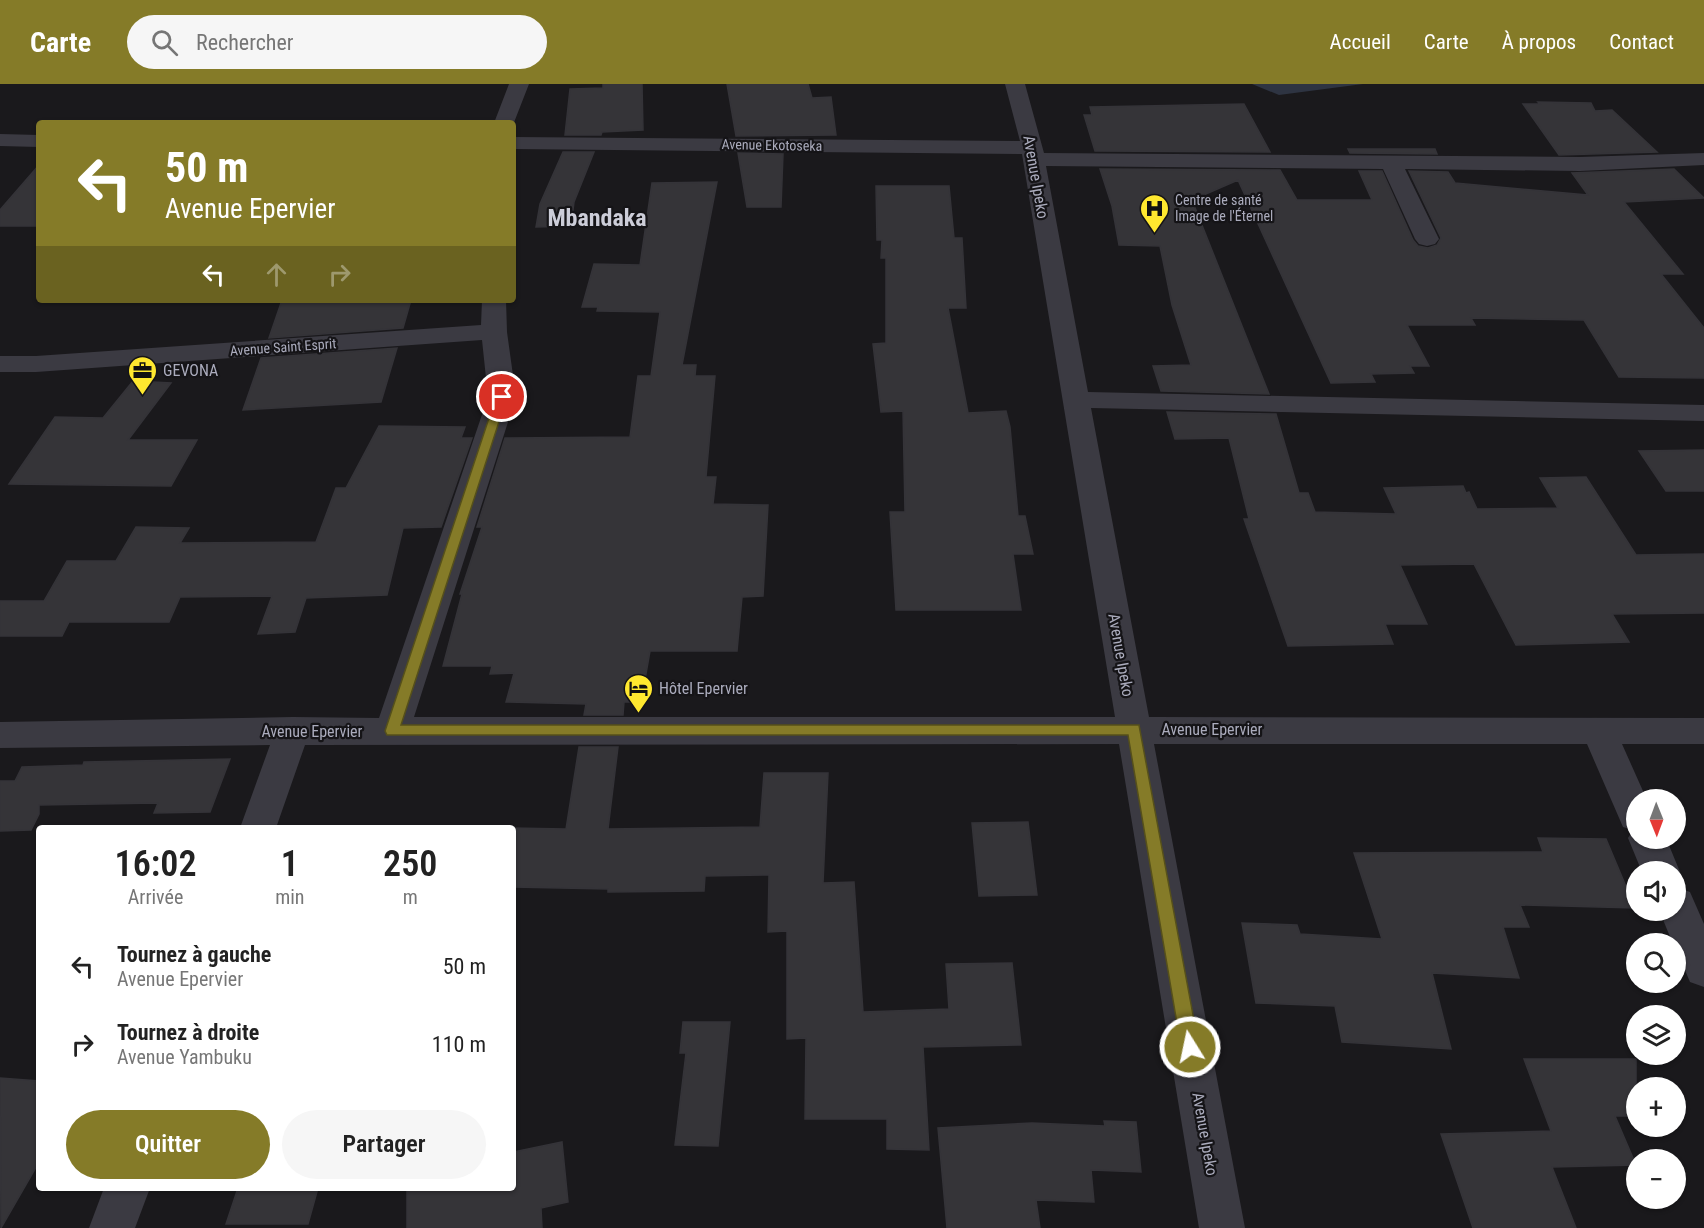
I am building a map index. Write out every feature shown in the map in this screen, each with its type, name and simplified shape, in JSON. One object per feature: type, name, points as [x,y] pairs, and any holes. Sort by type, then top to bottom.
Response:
[{"type":"street","points":[[505,120],[519,84]]},
{"type":"street","name":"Avenue Ipeko","points":[[1015,84],[1032,153],[1222,1228]]},
{"type":"street","points":[[0,140],[36,141]]},
{"type":"street","name":"Avenue Ekotoseka","points":[[516,143],[1032,153],[1391,163],[1580,164],[1704,159]]},
{"type":"street","points":[[1391,163],[1427,239]]},
{"type":"street","points":[[392,731],[502,397],[494,332],[494,303]]},
{"type":"street","name":"Avenue Saint Esprit","points":[[0,364],[36,364],[494,332]]},
{"type":"street","points":[[1075,399],[1704,413]]},
{"type":"street","name":"Avenue Epervier","points":[[0,735],[293,730],[1134,729],[1704,732]]},
{"type":"street","points":[[259,825],[293,730]]},
{"type":"street","points":[[1599,732],[1626,793]]},
{"type":"street","points":[[1683,921],[1704,969]]},
{"type":"street","points":[[112,1228],[126,1191]]},
{"type":"water","points":[[1252,84],[1363,84],[1279,95]]},
{"type":"building","points":[[603,84],[642,84],[643,130],[602,132],[601,135],[565,135],[570,89],[603,88]]},
{"type":"building","points":[[727,84],[808,84],[812,98],[831,97],[836,135],[736,136]]},
{"type":"building","points":[[1538,102],[1591,103],[1595,111],[1612,110],[1657,152],[1559,155],[1523,104],[1540,104]]},
{"type":"building","points":[[1244,104],[1270,152],[1095,151],[1084,115],[1092,115],[1090,107]]},
{"type":"building","points":[[1348,149],[1435,149],[1437,154],[1350,153]]},
{"type":"building","points":[[563,152],[594,152],[574,202],[571,226],[536,227],[540,204]]},
{"type":"building","points":[[738,153],[783,154],[781,207],[747,207]]},
{"type":"building","points":[[36,168],[36,226],[0,226],[0,210]]},
{"type":"building","points":[[1100,169],[1280,170],[1297,200],[1372,200],[1359,171],[1382,171],[1413,240],[1418,246],[1428,248],[1437,245],[1441,238],[1409,171],[1448,172],[1455,183],[1588,195],[1572,173],[1674,169],[1704,198],[1624,202],[1683,274],[1661,274],[1704,328],[1704,378],[1619,377],[1584,320],[1471,318],[1475,325],[1407,325],[1429,366],[1410,366],[1414,373],[1371,374],[1375,382],[1331,383],[1238,180],[1192,200],[1269,394],[1161,391],[1153,366],[1191,365],[1172,305],[1160,246],[1119,245],[1112,206]]},
{"type":"building","points":[[717,182],[682,365],[696,365],[695,376],[715,376],[706,477],[716,477],[713,504],[768,505],[763,596],[742,597],[737,651],[650,651],[641,702],[624,702],[623,715],[584,715],[586,704],[506,702],[514,673],[490,674],[492,666],[443,666],[462,594],[460,594],[482,527],[477,527],[505,438],[630,437],[638,376],[651,376],[660,312],[597,311],[598,307],[582,307],[594,264],[640,265],[652,183]]},
{"type":"building","points":[[876,186],[949,186],[954,238],[962,238],[966,308],[948,308],[968,413],[1006,411],[1010,427],[1018,516],[1025,516],[1033,554],[1013,554],[1021,610],[896,610],[890,512],[905,512],[903,411],[881,412],[873,344],[886,343],[886,258],[881,258],[882,240],[877,240]]},
{"type":"building","points":[[281,303],[410,303],[403,328],[269,338]]},
{"type":"building","points":[[397,348],[381,402],[243,410],[261,358]]},
{"type":"building","points":[[133,381],[171,383],[128,440],[197,440],[171,486],[9,484],[55,417],[103,418]]},
{"type":"building","points":[[1167,412],[1276,414],[1299,493],[1308,493],[1315,512],[1396,514],[1384,488],[1463,486],[1466,493],[1469,492],[1477,509],[1558,508],[1540,478],[1586,477],[1636,555],[1704,554],[1704,613],[1612,614],[1629,642],[1516,645],[1474,564],[1400,565],[1427,624],[1385,624],[1393,644],[1288,646],[1244,519],[1249,519],[1229,438],[1175,439]]},
{"type":"building","points":[[379,426],[465,427],[461,438],[472,438],[441,527],[403,528],[387,595],[306,598],[295,632],[258,634],[272,596],[180,597],[169,622],[69,622],[62,636],[0,636],[0,601],[44,601],[67,561],[116,561],[136,527],[189,528],[180,543],[316,542],[336,488],[346,488]]},
{"type":"building","points":[[1704,450],[1704,491],[1666,491],[1639,451]]},
{"type":"building","points":[[579,747],[618,747],[608,829],[760,827],[764,773],[828,773],[823,883],[854,882],[863,1012],[949,1009],[946,964],[1012,963],[1021,1045],[923,1047],[929,1150],[887,1149],[887,1119],[805,1119],[806,1038],[787,1039],[787,931],[768,932],[769,875],[705,876],[704,891],[608,892],[608,889],[516,887],[516,828],[566,829]]},
{"type":"building","points":[[230,759],[210,812],[154,813],[158,803],[39,805],[39,814],[31,830],[0,831],[0,781],[15,781],[22,767],[83,765],[84,762]]},
{"type":"building","points":[[1028,822],[1037,895],[979,896],[972,823]]},
{"type":"building","points":[[1538,838],[1606,839],[1626,887],[1626,908],[1520,905],[1529,927],[1503,927],[1519,978],[1432,973],[1451,1049],[1342,1042],[1335,1006],[1256,1003],[1242,923],[1297,925],[1300,934],[1382,939],[1354,853],[1543,852]]},
{"type":"building","points":[[683,1022],[730,1022],[718,1146],[675,1145],[686,1053],[680,1053]]},
{"type":"building","points":[[1524,1059],[1626,1059],[1626,1065],[1636,1065],[1636,1077],[1626,1077],[1626,1116],[1615,1116],[1629,1149],[1626,1149],[1626,1165],[1552,1167],[1576,1228],[1473,1228],[1441,1134],[1551,1131]]},
{"type":"building","points":[[0,1078],[36,1081],[36,1167],[1,1228]]},
{"type":"building","points":[[1104,1121],[1136,1122],[1141,1172],[1091,1170],[1094,1202],[1036,1200],[1040,1228],[947,1228],[938,1128],[1032,1123],[1105,1126]]},
{"type":"building","points":[[562,1142],[568,1202],[541,1208],[542,1228],[407,1228],[407,1191],[516,1191],[516,1151]]},
{"type":"building","points":[[237,1191],[317,1191],[308,1224],[226,1224]]},
{"type":"place","name":"Centre de santé Image de l'Éternel","points":[[1154,234]]},
{"type":"place","name":"GEVONA","points":[[142,396]]},
{"type":"place","name":"Hôtel Epervier","points":[[638,714]]},
{"type":"district","name":"Mbandaka","points":[[597,218]]},
{"type":"route","points":[[502,397],[392,731],[1134,729],[1190,1047]]}]
